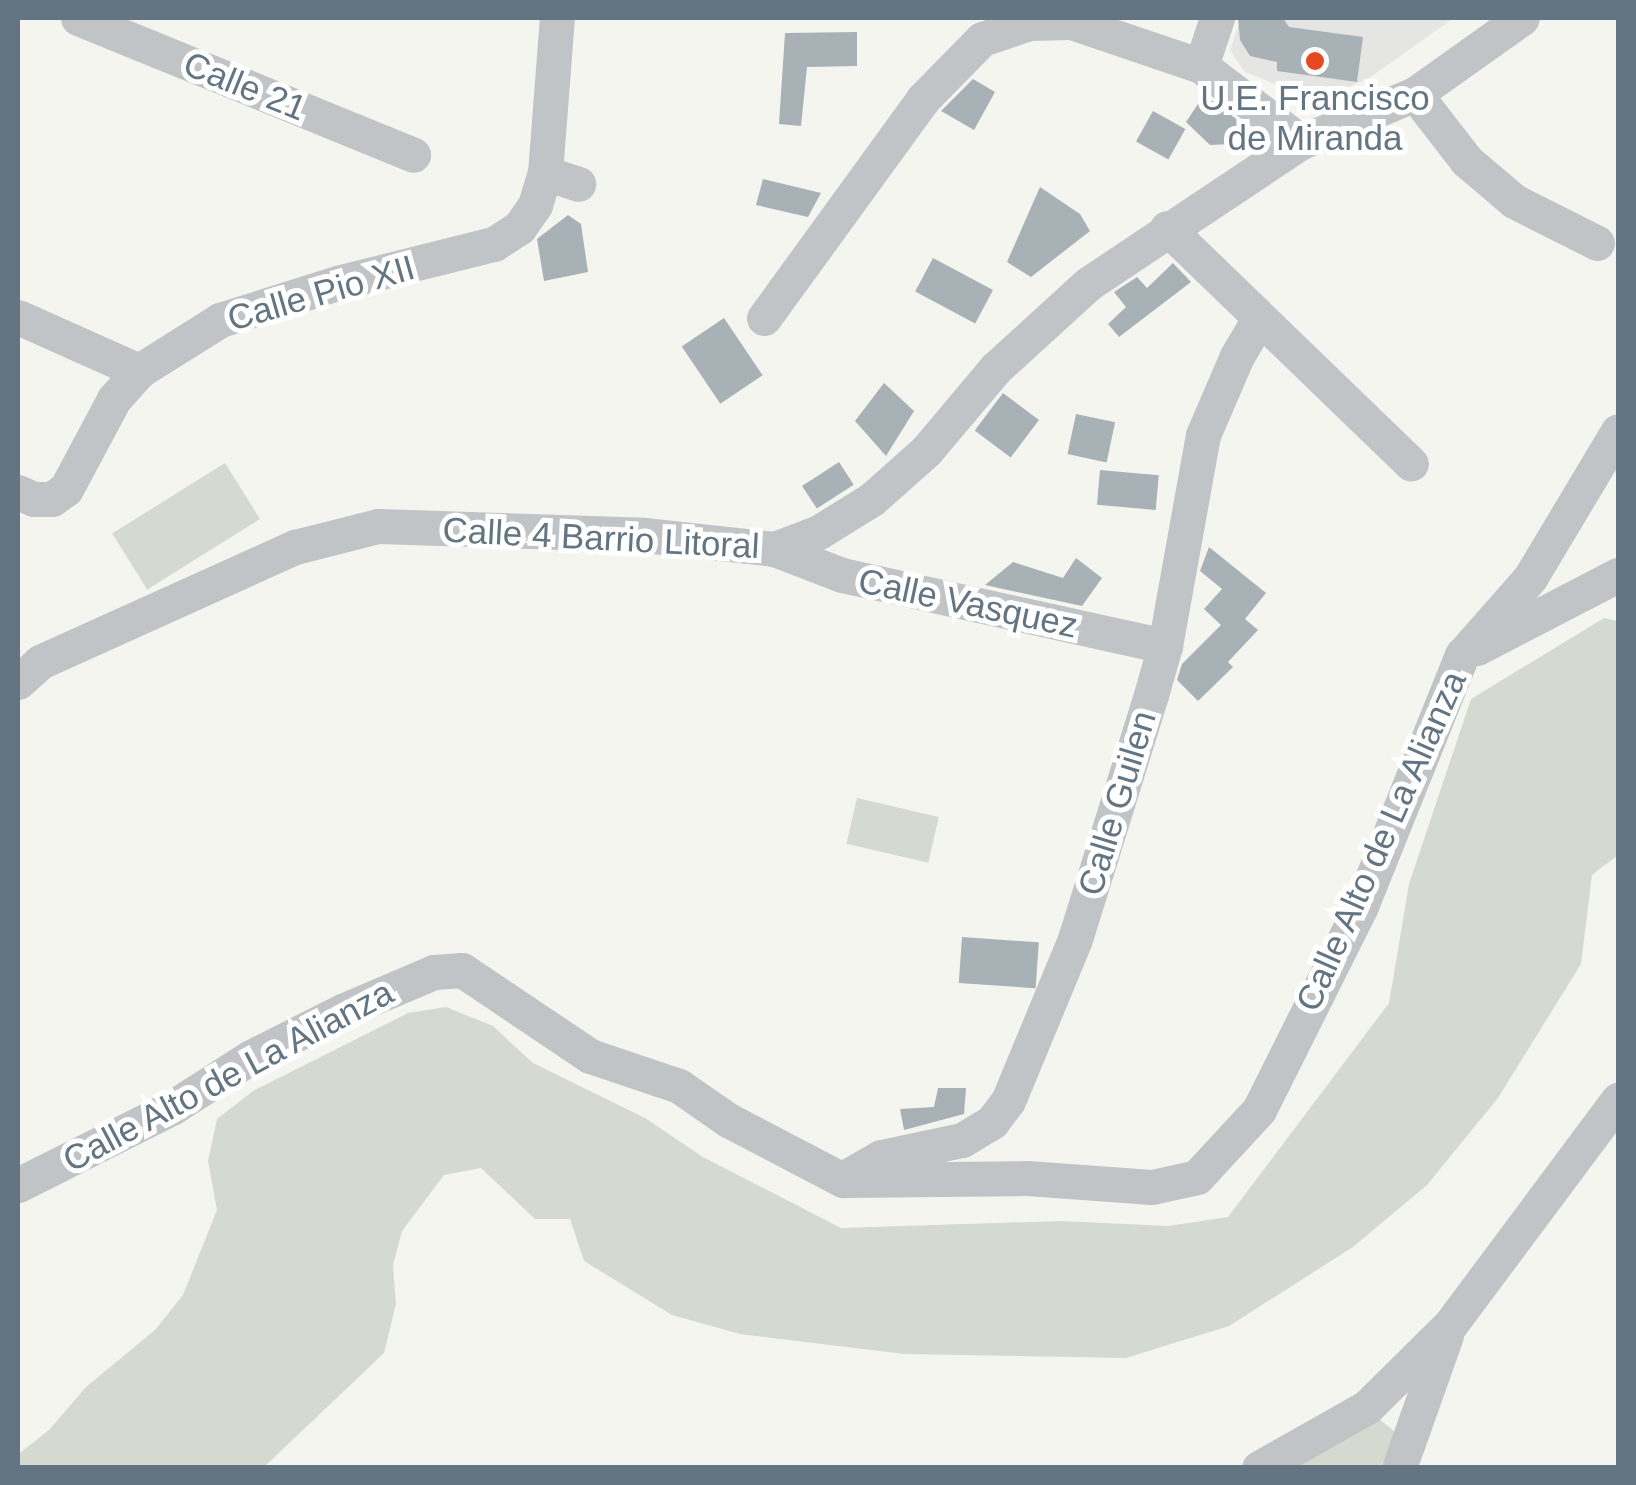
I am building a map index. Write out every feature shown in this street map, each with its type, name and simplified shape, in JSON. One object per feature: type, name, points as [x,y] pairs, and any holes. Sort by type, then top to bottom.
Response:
[{"type":"street","name":"Calle 21","points":[[78,18],[413,155]]},
{"type":"street","name":"Calle Pio XII","points":[[18,492],[34,499],[52,499],[66,488],[114,398],[139,371],[220,320],[337,283],[494,244],[519,228],[562,178],[558,18]]},
{"type":"street","points":[[1200,66],[1216,18]]},
{"type":"street","name":"Calle 4 Barrio Litoral","points":[[20,674],[294,547],[378,526],[644,535],[774,548],[819,532],[872,499],[926,452],[1009,356],[1088,284],[1301,142],[1414,94],[1522,18]]},
{"type":"street","points":[[764,318],[923,99],[982,38],[1029,23],[1071,22],[1200,66],[1301,142]]},
{"type":"street","points":[[1414,94],[1467,161],[1514,201],[1597,242]]},
{"type":"street","points":[[1167,228],[1411,464]]},
{"type":"street","points":[[18,317],[139,371]]},
{"type":"street","name":"Calle Guilen","points":[[843,1180],[881,1157],[962,1140],[992,1122],[1008,1101],[1075,939],[1165,646],[1203,435],[1237,356],[1259,320]]},
{"type":"street","name":"Calle Alto de La Alianza","points":[[18,1185],[174,1106],[251,1058],[342,1011],[434,972],[462,970],[590,1056],[680,1086],[728,1120],[843,1180],[1027,1178],[1152,1188],[1198,1177],[1259,1110],[1361,906],[1462,656],[1530,578],[1618,431]]},
{"type":"street","name":"Calle Vasquez","points":[[774,548],[842,575],[1165,646]]},
{"type":"street","points":[[1462,656],[1618,575]]},
{"type":"street","points":[[1258,1468],[1367,1407],[1450,1325],[1618,1100]]},
{"type":"street","points":[[1399,1468],[1450,1325]]},
{"type":"shaded area","name":"U.E. Francisco de Miranda","points":[[1241,18],[1454,18],[1369,78],[1318,101],[1245,72],[1230,50]]},
{"type":"shaded area","points":[[225,463],[260,519],[147,589],[112,533]]},
{"type":"shaded area","points":[[1604,618],[1618,621],[1618,855],[1592,875],[1581,964],[1498,1098],[1427,1185],[1353,1247],[1229,1326],[1126,1358],[904,1354],[740,1334],[672,1315],[584,1261],[570,1219],[535,1219],[481,1168],[444,1175],[402,1231],[393,1265],[396,1304],[384,1353],[264,1467],[18,1467],[20,1453],[49,1430],[86,1387],[155,1330],[183,1295],[217,1210],[208,1161],[217,1119],[253,1091],[408,1013],[446,1007],[493,1026],[533,1063],[645,1118],[703,1157],[841,1228],[1061,1221],[1168,1226],[1228,1217],[1389,1003],[1409,884],[1471,699]]},
{"type":"shaded area","points":[[857,798],[939,817],[928,863],[846,844]]},
{"type":"shaded area","points":[[1377,1417],[1395,1432],[1381,1467],[1289,1468]]},
{"type":"building","points":[[1238,18],[1283,18],[1289,27],[1363,37],[1357,82],[1277,71],[1277,62],[1250,56],[1240,40]]},
{"type":"building","points":[[857,32],[857,66],[807,67],[801,126],[779,124],[785,33]]},
{"type":"building","points":[[973,79],[995,92],[974,130],[941,111]]},
{"type":"building","points":[[1204,95],[1243,124],[1246,134],[1232,144],[1210,145],[1186,122]]},
{"type":"building","points":[[1153,111],[1185,129],[1168,160],[1136,142]]},
{"type":"building","points":[[763,179],[821,193],[808,217],[756,205]]},
{"type":"building","points":[[1040,187],[1080,214],[1090,231],[1031,277],[1007,262]]},
{"type":"building","points":[[568,215],[581,224],[588,272],[544,281],[537,239]]},
{"type":"building","points":[[933,258],[993,290],[975,323],[915,292]]},
{"type":"building","points":[[1173,263],[1191,282],[1119,337],[1108,324],[1126,307],[1114,292],[1137,277],[1147,288]]},
{"type":"building","points":[[724,318],[763,375],[720,404],[682,347]]},
{"type":"building","points":[[884,383],[914,411],[886,456],[855,421]]},
{"type":"building","points":[[1003,393],[1039,420],[1011,458],[975,431]]},
{"type":"building","points":[[1076,414],[1115,422],[1107,462],[1067,454]]},
{"type":"building","points":[[839,462],[854,485],[817,509],[802,486]]},
{"type":"building","points":[[1100,470],[1159,475],[1156,510],[1097,505]]},
{"type":"building","points":[[1209,547],[1266,593],[1245,619],[1258,630],[1228,662],[1233,667],[1198,701],[1177,680],[1182,664],[1221,625],[1204,609],[1222,589],[1200,571]]},
{"type":"building","points":[[1076,558],[1102,578],[1082,606],[985,585],[1013,562],[1063,578]]},
{"type":"building","points":[[962,937],[1039,942],[1036,988],[959,983]]},
{"type":"building","points":[[938,1088],[966,1088],[964,1114],[904,1130],[900,1109],[934,1107]]},
{"type":"place","name":"U.E. Francisco de Miranda","points":[[1315,61]]}]
